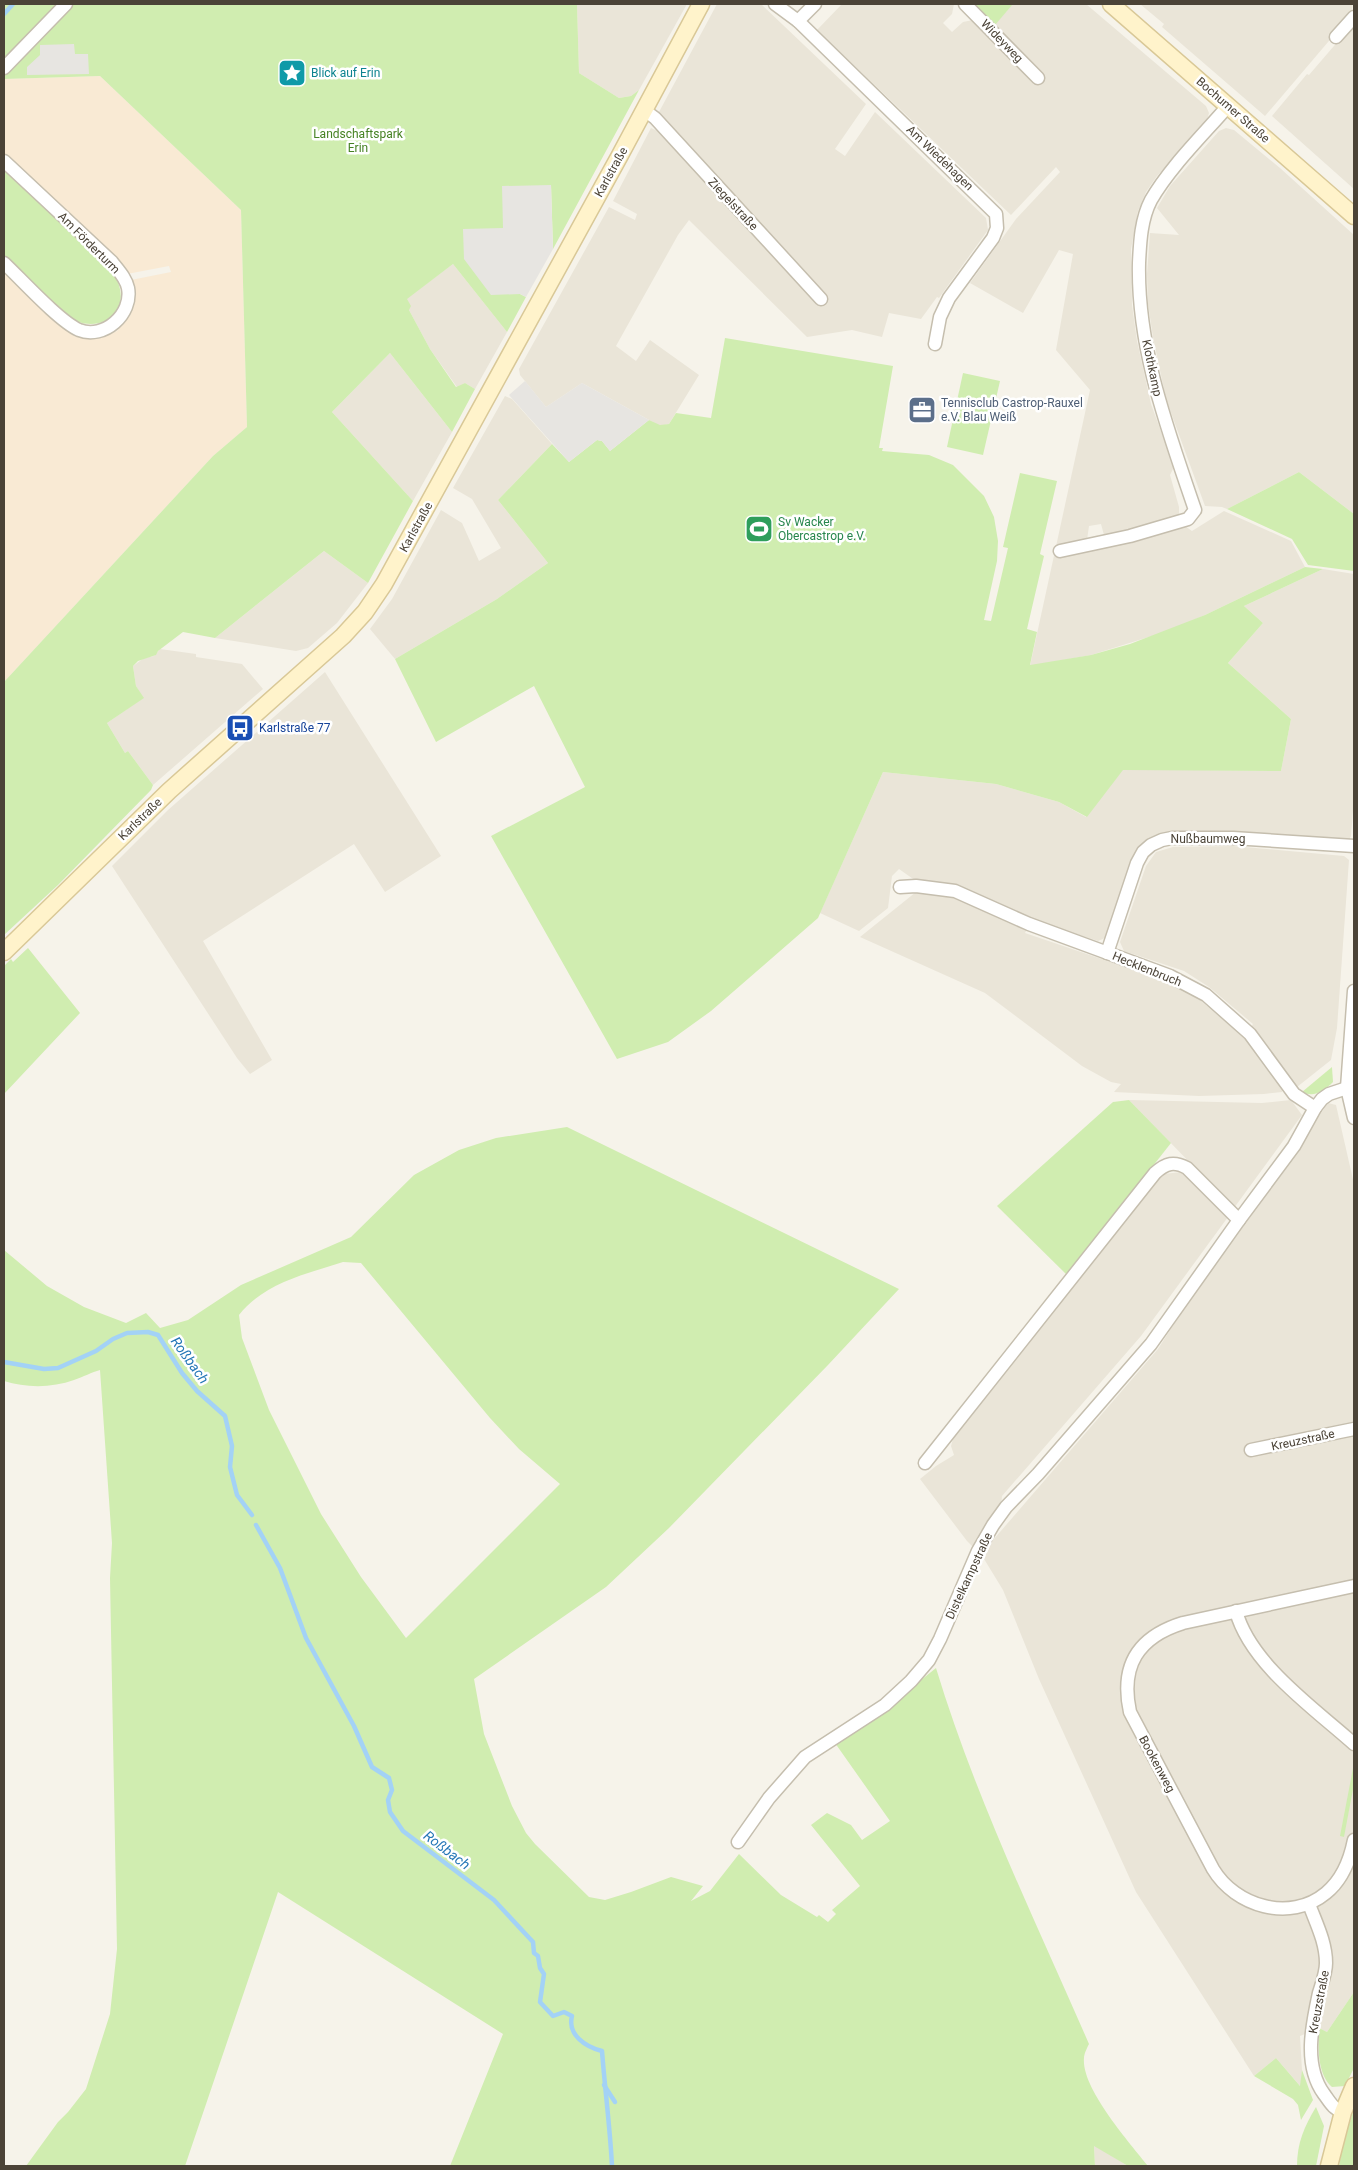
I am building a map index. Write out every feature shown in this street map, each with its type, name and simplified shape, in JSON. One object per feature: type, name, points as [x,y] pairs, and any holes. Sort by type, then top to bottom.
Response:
[{"type":"main road","name":"Karlstraße","points":[[4,952],[169,791],[343,636],[365,612],[389,576],[701,4]]},
{"type":"main road","name":"Bochumer Straße","points":[[1111,4],[1354,216]]},
{"type":"main road","points":[[1329,2166],[1343,2112],[1354,2086]]},
{"type":"street","points":[[4,68],[66,4]]},
{"type":"street","name":"Am Wiedehagen","points":[[775,4],[798,21],[996,214],[997,228],[993,238],[949,298],[940,317],[935,344]]},
{"type":"street","points":[[798,21],[814,4]]},
{"type":"street","name":"Wideyweg","points":[[965,4],[1038,78]]},
{"type":"street","points":[[1336,37],[1354,17]]},
{"type":"street","name":"Klothkamp","points":[[1060,551],[1130,536],[1188,519],[1195,510],[1159,402],[1151,370],[1142,319],[1140,250],[1142,231],[1151,200],[1228,106]]},
{"type":"street","name":"Ziegelstraße","points":[[644,110],[655,118],[820,299]]},
{"type":"street","name":"Am Förderturm","points":[[4,161],[112,262],[122,275],[128,288],[128,302],[124,313],[116,322],[97,332],[79,330],[65,320],[4,263]]},
{"type":"street","name":"Nußbaumweg","points":[[1107,952],[1137,863],[1143,852],[1162,840],[1172,838],[1233,838],[1354,846]]},
{"type":"street","name":"Hecklenbruch","points":[[900,887],[916,886],[955,891],[1029,924],[1170,976],[1206,995],[1250,1034],[1294,1094],[1315,1108]]},
{"type":"street","points":[[1354,991],[1347,1088],[1354,1118]]},
{"type":"street","points":[[1315,1108],[1329,1094],[1347,1088]]},
{"type":"street","name":"Distelkampstraße","points":[[738,1842],[769,1798],[805,1757],[885,1705],[911,1681],[929,1660],[978,1551],[993,1525],[1006,1507],[1038,1474],[1151,1344],[1294,1146],[1315,1108]]},
{"type":"street","points":[[925,1463],[1162,1166],[1170,1163],[1179,1164],[1187,1168],[1239,1220]]},
{"type":"street","name":"Kreuzstraße","points":[[1252,1450],[1354,1429]]},
{"type":"street","name":"Bookenweg","points":[[1309,1904],[1287,1908],[1260,1906],[1238,1896],[1220,1881],[1130,1712],[1126,1694],[1128,1673],[1141,1647],[1158,1632],[1171,1626],[1354,1586]]},
{"type":"street","points":[[1236,1611],[1243,1630],[1264,1664],[1354,1744]]},
{"type":"street","points":[[1309,1904],[1326,1894],[1336,1883],[1347,1865],[1354,1840]]},
{"type":"street","name":"Kreuzstraße","points":[[1309,1904],[1326,1953],[1326,1966],[1312,2028],[1311,2050],[1314,2072],[1322,2091],[1334,2108],[1343,2112]]},
{"type":"shaded area","points":[[577,4],[687,4],[639,90],[631,96],[619,98],[579,73]]},
{"type":"shaded area","points":[[717,4],[761,4],[866,104],[835,149],[845,156],[875,112],[986,218],[988,230],[939,298],[937,297],[921,319],[889,313],[882,337],[852,330],[807,337],[689,220],[678,235],[616,346],[636,361],[650,340],[699,375],[669,424],[660,426],[582,383],[546,407],[520,375],[519,369],[609,207],[635,220],[637,214],[613,201],[651,128],[662,133],[668,122],[659,112]]},
{"type":"shaded area","points":[[842,4],[954,4],[952,14],[943,23],[952,32],[963,22],[973,20],[1000,42],[1040,85],[1045,79],[994,25],[1013,4],[1086,4],[1206,106],[1209,113],[1207,120],[1157,176],[1146,192],[1138,211],[1131,249],[1132,305],[1137,341],[1151,404],[1174,467],[1170,475],[1179,507],[1179,514],[1173,519],[1111,536],[1104,535],[1101,524],[1089,526],[1087,540],[1059,547],[1062,557],[1139,541],[1185,526],[1192,531],[1224,511],[1291,541],[1305,567],[1168,631],[1091,655],[1030,666],[1090,390],[1056,350],[1073,254],[1059,250],[1023,313],[970,283],[1016,219],[1060,172],[1056,167],[1011,215],[817,30]]},
{"type":"shaded area","points":[[1140,4],[1353,4],[1351,15],[1265,116],[1162,27],[1164,24]]},
{"type":"shaded area","points":[[1354,25],[1354,189],[1272,116],[1307,74],[1309,75]]},
{"type":"shaded area","points":[[74,44],[75,54],[88,54],[89,74],[27,75],[27,67],[40,55],[40,45]]},
{"type":"shaded area","points":[[100,76],[241,210],[247,427],[213,456],[4,682],[4,272],[89,338],[98,338],[117,331],[130,316],[135,294],[131,280],[171,272],[169,266],[127,274],[64,207],[4,155],[4,79]]},
{"type":"shaded area","points":[[1226,128],[1234,130],[1280,168],[1354,235],[1354,514],[1299,472],[1227,509],[1205,506],[1166,399],[1148,304],[1147,274],[1150,233],[1179,235],[1157,208],[1170,186],[1219,131]]},
{"type":"shaded area","points":[[551,185],[553,249],[526,297],[520,294],[491,295],[464,259],[463,229],[503,228],[502,186]]},
{"type":"shaded area","points":[[453,264],[507,332],[475,389],[465,383],[457,387],[430,349],[409,310],[406,299]]},
{"type":"shaded area","points":[[390,353],[452,432],[413,501],[332,412]]},
{"type":"shaded area","points":[[525,381],[546,407],[582,383],[649,420],[610,451],[602,441],[597,440],[569,462],[509,395]]},
{"type":"shaded area","points":[[505,396],[512,399],[552,444],[498,500],[548,563],[497,599],[395,659],[370,629],[392,599],[441,510],[462,523],[479,561],[501,548],[472,499],[453,488]]},
{"type":"shaded area","points":[[324,551],[368,583],[337,623],[308,648],[296,651],[215,638]]},
{"type":"shaded area","points":[[1323,569],[1354,574],[1354,798],[1351,836],[1349,840],[1233,831],[1160,834],[1148,839],[1138,849],[1132,860],[1105,938],[1098,941],[916,881],[899,869],[892,876],[888,908],[859,931],[820,913],[883,772],[996,784],[1059,802],[1086,817],[1123,769],[1281,771],[1291,719],[1228,663],[1263,623],[1244,606]]},
{"type":"shaded area","points":[[160,649],[196,654],[196,657],[242,664],[263,689],[153,785],[128,751],[125,753],[107,723],[143,698],[136,686],[133,666],[144,658],[154,656]]},
{"type":"shaded area","points":[[325,672],[441,856],[385,892],[354,844],[203,941],[272,1060],[250,1074],[237,1058],[112,866],[168,810]]},
{"type":"shaded area","points":[[1233,846],[1344,856],[1349,860],[1337,1028],[1331,1060],[1297,1087],[1250,1029],[1253,1024],[1209,987],[1184,971],[1124,951],[1120,942],[1146,866],[1156,852],[1173,847]]},
{"type":"shaded area","points":[[916,892],[954,896],[1027,929],[1025,933],[1178,985],[1200,1000],[1246,1040],[1283,1090],[1282,1092],[1199,1096],[1114,1092],[1121,1084],[1111,1082],[1082,1066],[985,993],[860,937]]},
{"type":"shaded area","points":[[1129,1100],[1262,1103],[1291,1100],[1302,1115],[1234,1208]]},
{"type":"shaded area","points":[[1328,1103],[1336,1105],[1354,1184],[1354,1992],[1327,2032],[1319,2028],[1300,2036],[1301,2087],[1276,2058],[1254,2076],[1136,1892],[1039,1679],[1003,1590],[981,1554],[1158,1349],[1195,1291],[1299,1152],[1312,1126]]},
{"type":"shaded area","points":[[1181,1172],[1228,1217],[1141,1336],[1002,1496],[1001,1506],[975,1549],[920,1479],[954,1455],[951,1446],[953,1439],[1160,1176]]},
{"type":"shaded area","points":[[1094,2145],[1128,2166],[1095,2166]]},
{"type":"green space","points":[[4,4],[61,4],[4,64]]},
{"type":"green space","name":"Landschaftspark Erin","points":[[73,4],[577,4],[579,73],[619,98],[631,96],[639,90],[553,249],[551,185],[520,294],[526,297],[507,332],[453,264],[407,299],[411,306],[409,310],[430,349],[456,387],[465,383],[475,389],[452,432],[390,353],[332,412],[413,501],[368,583],[324,551],[215,638],[183,632],[158,651],[156,655],[138,661],[133,666],[136,686],[144,698],[107,723],[125,753],[128,751],[153,785],[151,790],[58,885],[4,935],[4,682],[213,456],[247,427],[241,210],[100,76],[4,79],[4,76]]},
{"type":"green space","points":[[973,4],[1013,4],[995,25]]},
{"type":"green space","points":[[4,166],[112,270],[119,285],[121,300],[117,310],[107,320],[100,323],[86,324],[72,320],[61,312],[4,257]]},
{"type":"green space","points":[[725,338],[893,366],[879,448],[883,448],[882,451],[929,455],[953,465],[984,496],[994,517],[998,541],[997,561],[984,620],[991,621],[1008,548],[1003,547],[1020,473],[1057,481],[1040,554],[1044,556],[1027,629],[1037,632],[1030,665],[1091,655],[1130,644],[1205,615],[1305,567],[1323,569],[1244,606],[1263,623],[1228,663],[1291,719],[1281,771],[1123,770],[1087,817],[1059,802],[996,784],[883,772],[818,918],[711,1011],[668,1042],[617,1059],[491,836],[585,787],[534,686],[436,742],[395,659],[497,599],[548,563],[498,500],[552,444],[569,462],[597,440],[602,441],[610,451],[649,420],[660,425],[669,424],[676,413],[711,418]]},
{"type":"green space","points":[[963,373],[1000,381],[983,455],[947,447]]},
{"type":"green space","points":[[1299,472],[1354,514],[1354,571],[1308,565],[1292,539],[1227,509]]},
{"type":"green space","points":[[28,948],[80,1013],[4,1094],[4,966],[11,959],[13,962]]},
{"type":"green space","points":[[1332,1067],[1333,1082],[1326,1088],[1315,1094],[1302,1092]]},
{"type":"green space","points":[[1129,1100],[1171,1143],[1067,1275],[997,1206],[1113,1102]]},
{"type":"green space","points":[[567,1127],[899,1289],[828,1365],[669,1528],[606,1587],[474,1679],[484,1734],[512,1806],[526,1833],[589,1897],[605,1900],[671,1877],[703,1886],[691,1901],[710,1891],[739,1854],[781,1895],[817,1917],[819,1915],[828,1922],[836,1914],[832,1910],[860,1886],[811,1825],[827,1813],[851,1825],[862,1840],[890,1821],[835,1743],[864,1726],[936,1668],[987,1811],[1089,2044],[1084,2058],[1085,2070],[1090,2084],[1108,2115],[1148,2166],[1128,2166],[1094,2146],[1095,2166],[450,2166],[503,2034],[278,1892],[185,2166],[26,2166],[58,2122],[86,2089],[110,2014],[117,1949],[110,1578],[112,1543],[100,1370],[66,1383],[48,1386],[30,1386],[4,1381],[4,1250],[47,1286],[84,1307],[126,1323],[146,1313],[160,1328],[188,1320],[241,1285],[351,1237],[414,1175],[459,1150],[496,1138]],"holes":[[[343,1262],[361,1263],[490,1418],[519,1449],[560,1484],[406,1638],[361,1577],[321,1514],[269,1410],[242,1338],[239,1315],[261,1295],[286,1281]]]},
{"type":"green space","points":[[1354,1763],[1354,1784],[1344,1837],[1340,1836]]},
{"type":"green space","points":[[1354,1992],[1354,2068],[1345,2086],[1332,2087],[1321,2067],[1319,2028],[1327,2032]]},
{"type":"green space","points":[[1276,2058],[1300,2086],[1302,2070],[1313,2100],[1301,2120],[1298,2105],[1293,2099],[1254,2076]]},
{"type":"green space","points":[[1316,2107],[1324,2126],[1316,2166],[1297,2166],[1298,2150],[1302,2135]]},
{"type":"green space","points":[[1354,2109],[1354,2166],[1339,2166],[1343,2143]]},
{"type":"waterway","points":[[4,14],[13,4]]},
{"type":"waterway","name":"Roßbach","points":[[4,1362],[44,1369],[58,1368],[96,1351],[113,1339],[127,1333],[148,1332],[158,1335],[182,1373],[197,1391],[225,1416],[232,1446],[230,1467],[237,1495],[252,1515]]},
{"type":"waterway","name":"Roßbach","points":[[256,1525],[280,1568],[306,1638],[354,1726],[372,1767],[389,1778],[392,1790],[388,1800],[390,1812],[403,1831],[494,1900],[533,1942],[534,1953],[538,1956],[540,1968],[544,1974],[540,2002],[553,2016],[564,2012],[572,2016],[572,2029],[579,2039],[590,2047],[602,2051],[612,2166]]},
{"type":"waterway","points":[[604,2085],[615,2102]]},
{"type":"place","name":"Blick auf Erin","points":[[292,73]]},
{"type":"place","name":"Tennisclub Castrop-Rauxel e.V. Blau Weiß","points":[[922,410]]},
{"type":"place","name":"Sv Wacker Obercastrop e.V.","points":[[759,529]]},
{"type":"place","name":"Karlstraße 77","points":[[240,728]]}]
